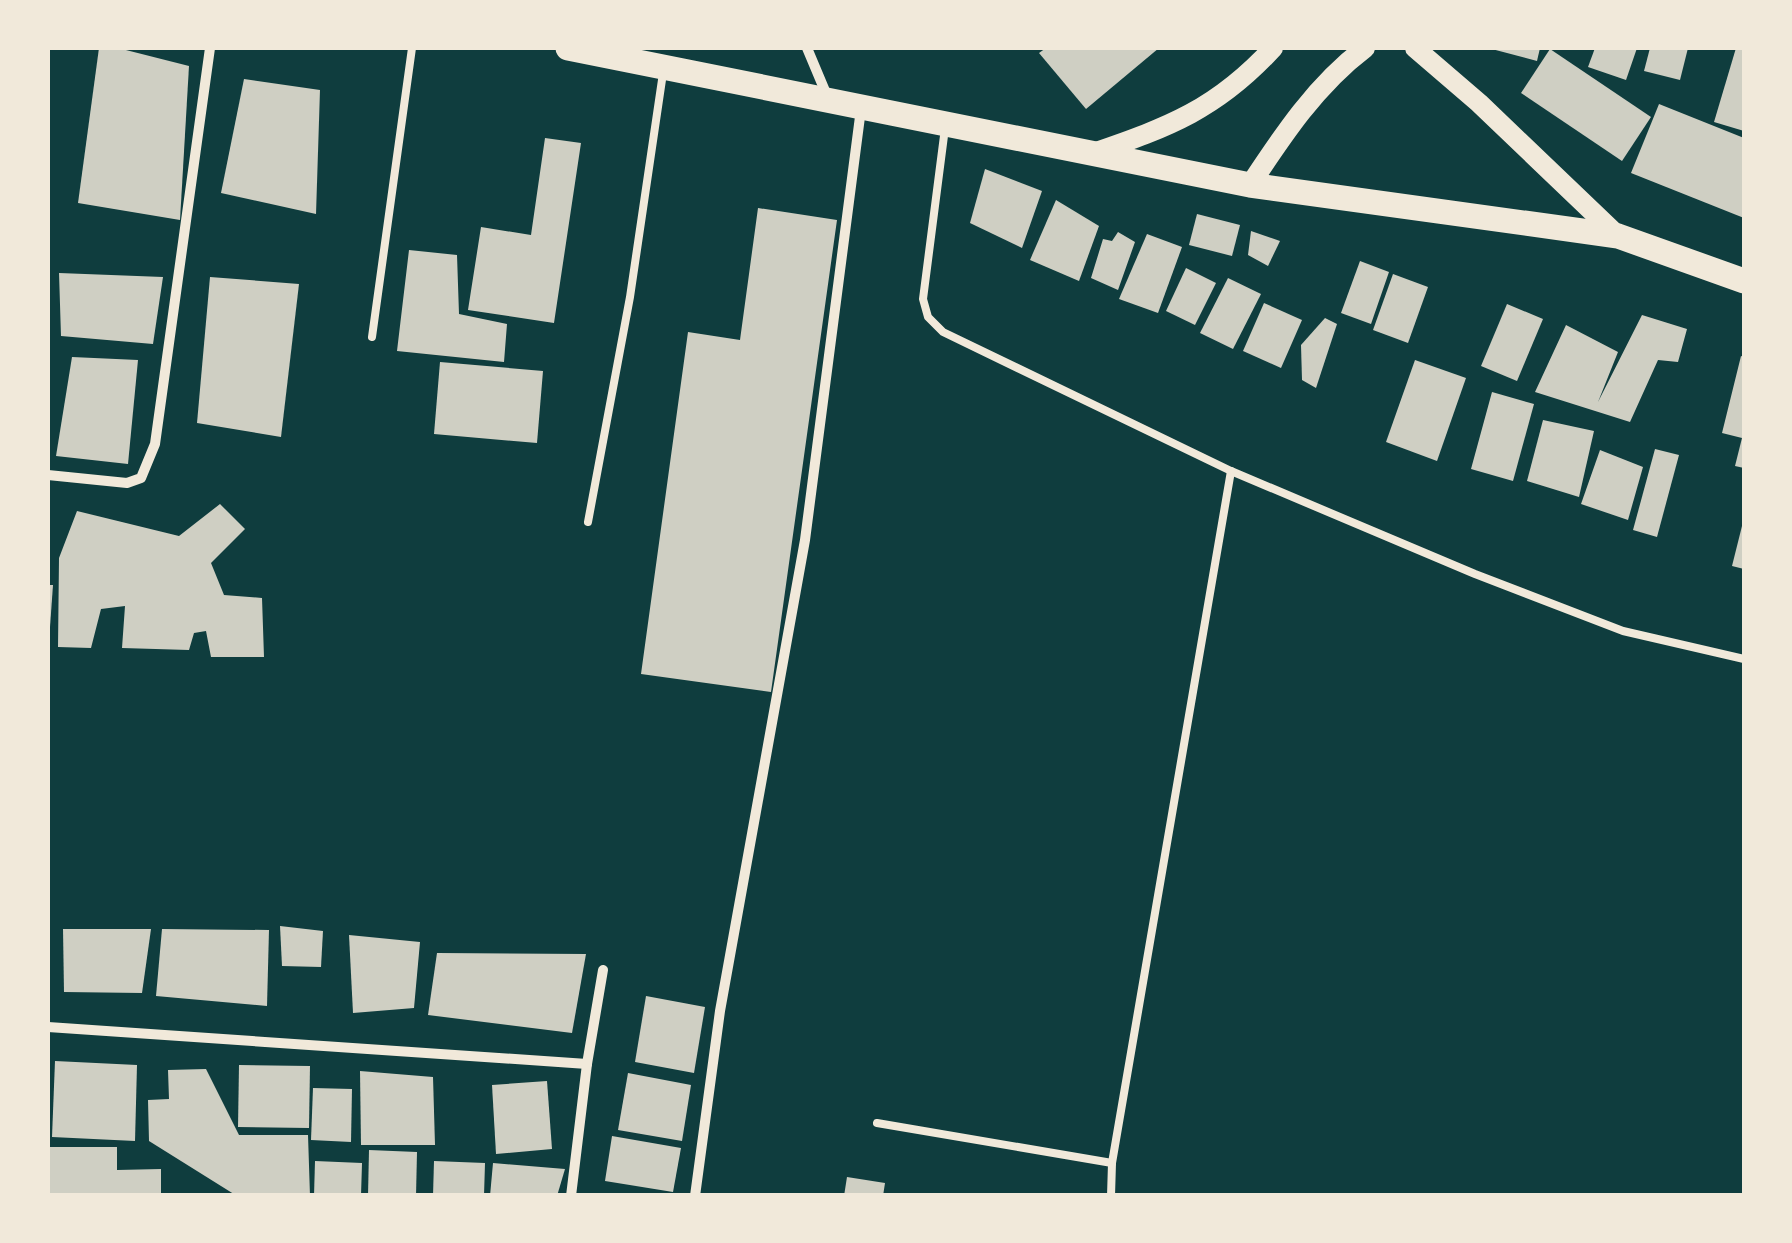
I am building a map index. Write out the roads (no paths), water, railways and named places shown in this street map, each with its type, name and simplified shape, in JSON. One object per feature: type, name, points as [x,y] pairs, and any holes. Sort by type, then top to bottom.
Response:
[{"type":"main road","points":[[568,48],[1250,185],[1618,236],[1744,281]]},
{"type":"main road","points":[[1093,153],[1185,119],[1248,74],[1273,48]]},
{"type":"main road","points":[[1250,185],[1282,135],[1315,94],[1365,48]]},
{"type":"main road","points":[[1415,48],[1479,103],[1618,236]]},
{"type":"street","points":[[48,475],[127,482],[141,478],[149,462],[155,444],[210,48]]},
{"type":"street","points":[[808,48],[828,100]]},
{"type":"street","points":[[695,1196],[720,1011],[805,540],[862,108]]},
{"type":"street","points":[[571,1196],[603,970]]},
{"type":"street","points":[[48,1026],[587,1064]]},
{"type":"lane","points":[[372,337],[412,48]]},
{"type":"lane","points":[[588,522],[630,297],[664,66]]},
{"type":"lane","points":[[946,125],[923,300],[928,317],[944,332],[1232,471],[1475,574],[1623,631],[1744,659]]},
{"type":"lane","points":[[1111,1196],[1112,1163],[1232,471]]},
{"type":"lane","points":[[877,1124],[1112,1163]]}]
